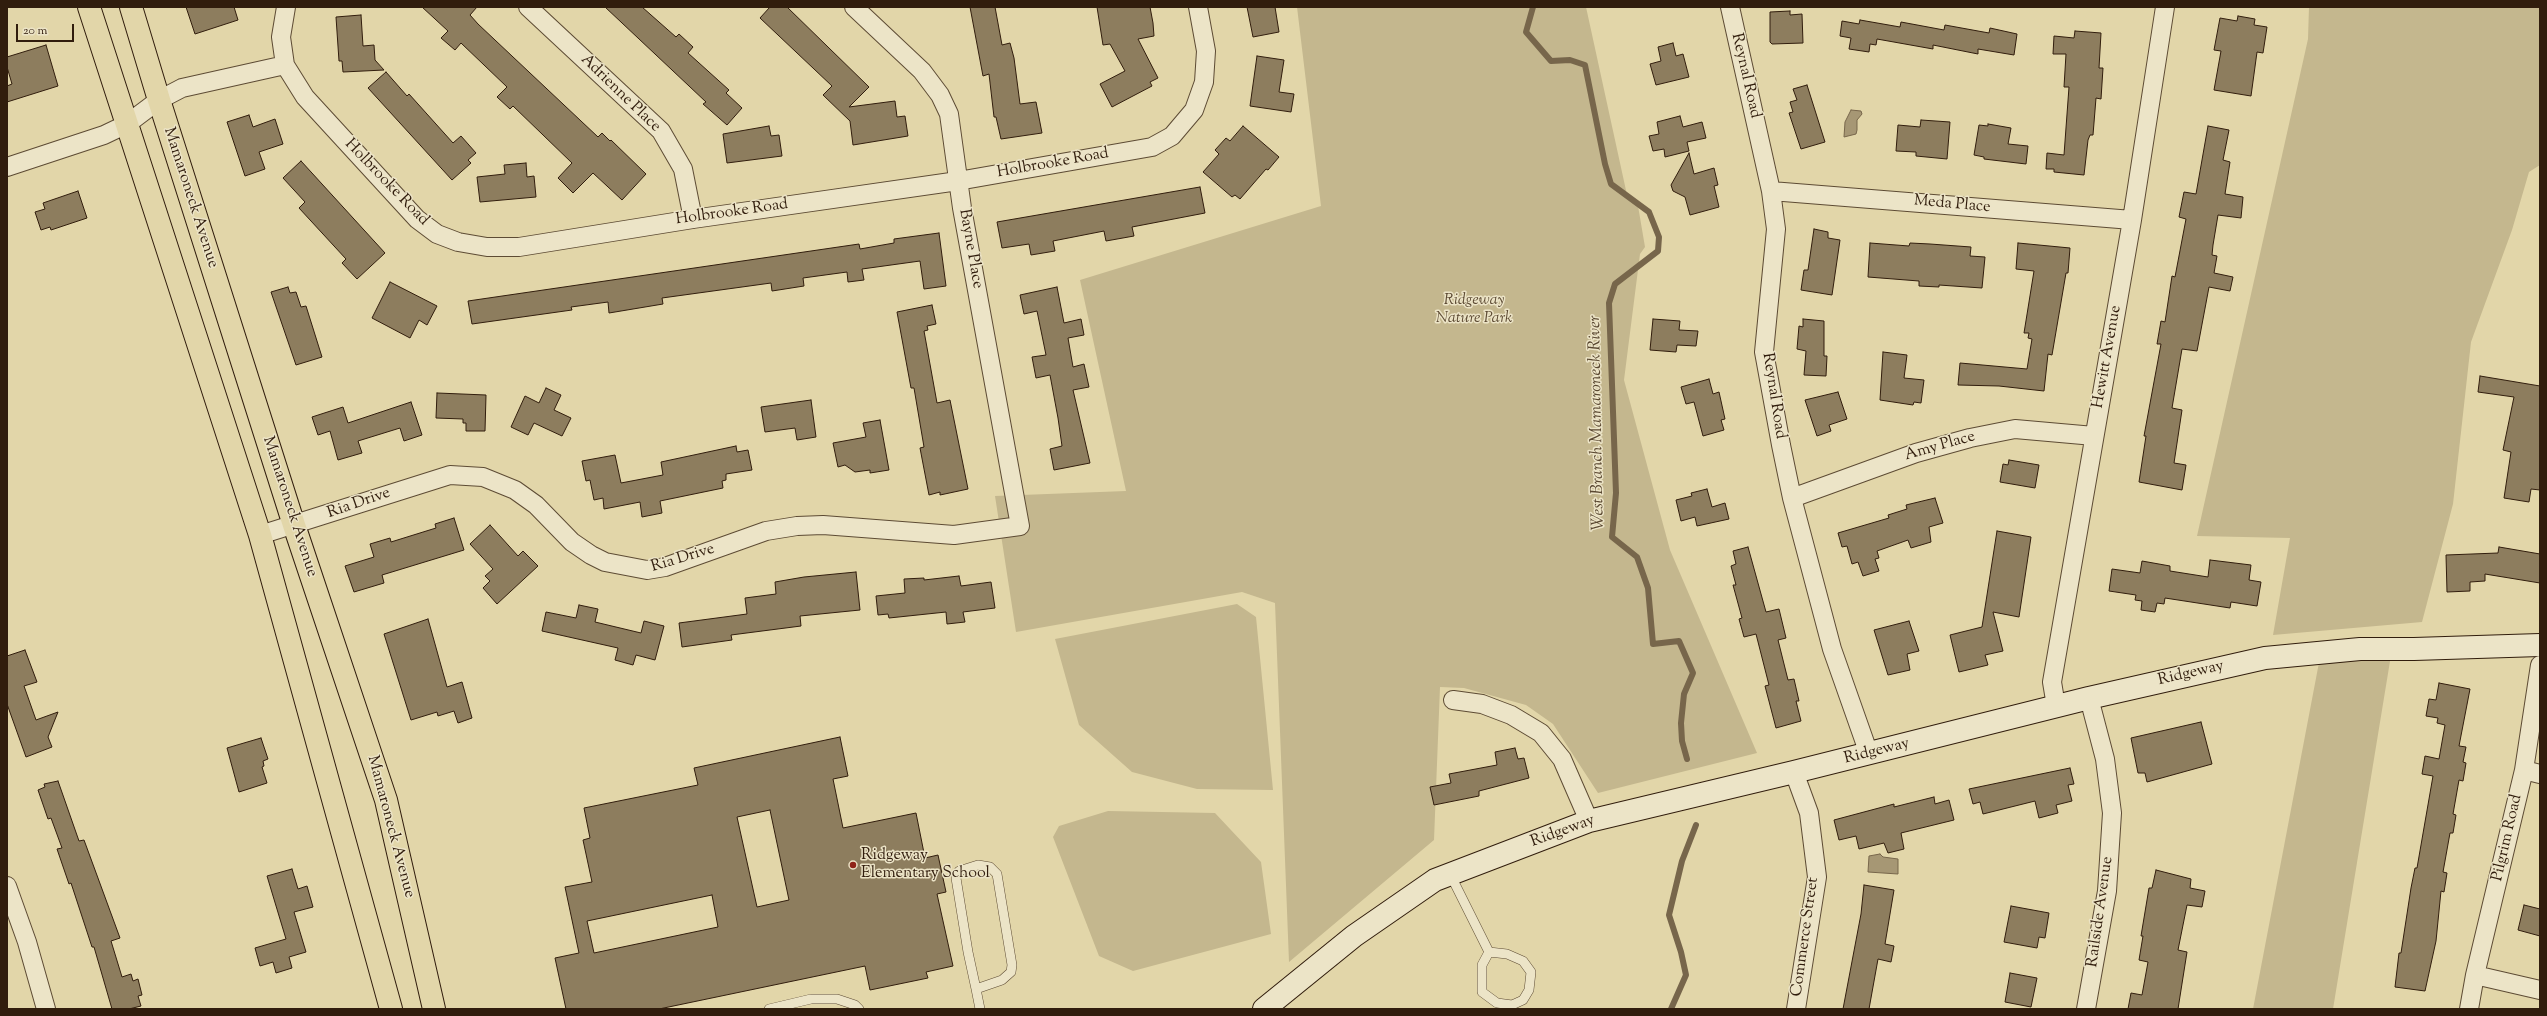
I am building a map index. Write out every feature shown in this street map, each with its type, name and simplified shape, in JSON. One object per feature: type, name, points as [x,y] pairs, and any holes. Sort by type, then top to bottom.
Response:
[{"type":"main road","points":[[89,7],[260,534],[391,1009]]},
{"type":"main road","name":"Mamaroneck Avenue","points":[[131,7],[159,100],[294,525],[386,800],[434,1009]]},
{"type":"street","name":"Holbrooke Road","points":[[286,7],[281,37],[284,65],[305,97],[417,219],[437,234],[458,242],[487,247],[519,247],[693,219],[958,181],[1152,147],[1172,136],[1194,110],[1204,82],[1206,51],[1198,7]]},
{"type":"street","name":"Adrienne Place","points":[[528,7],[661,131],[683,169],[693,219]]},
{"type":"street","name":"Bayne Place","points":[[854,7],[922,70],[940,95],[949,114],[958,181],[1020,526]]},
{"type":"street","name":"Reynal Road","points":[[1730,7],[1771,191],[1776,229],[1764,352],[1792,498],[1832,649],[1869,754]]},
{"type":"street","name":"Hewitt Avenue","points":[[2056,706],[2052,682],[2132,220],[2165,7]]},
{"type":"street","points":[[7,168],[104,135],[127,124],[159,100],[182,88],[284,65]]},
{"type":"street","name":"Meda Place","points":[[1771,191],[2132,220]]},
{"type":"street","name":"Amy Place","points":[[1792,498],[1916,453],[1970,438],[2015,429],[2094,436]]},
{"type":"street","name":"Ria Drive","points":[[260,534],[294,525],[450,475],[483,477],[515,490],[536,505],[572,542],[591,555],[605,562],[647,570],[665,567],[766,531],[797,526],[954,535],[1020,526]]},
{"type":"street","name":"Ridgeway","points":[[1264,1009],[1354,936],[1435,880],[1589,821],[1869,754],[2089,698],[2265,658],[2360,649],[2540,645]]},
{"type":"street","name":"Pilgrim Road","points":[[2469,1009],[2475,975],[2532,772],[2540,665]]},
{"type":"street","name":"Railside Avenue","points":[[2086,1009],[2108,891],[2112,813],[2106,759],[2089,698]]},
{"type":"street","points":[[1453,700],[1482,704],[1511,715],[1541,733],[1562,759],[1589,821]]},
{"type":"street","name":"Commerce Street","points":[[1794,772],[1809,813],[1816,877],[1796,1009]]},
{"type":"street","points":[[7,886],[27,942],[46,1009]]},
{"type":"street","points":[[2475,975],[2540,990]]},
{"type":"lane","points":[[976,989],[1002,980],[1011,972],[1012,965],[997,874],[990,867],[978,865],[959,871],[956,878],[976,989],[980,1009]]},
{"type":"lane","points":[[1450,874],[1489,952]]},
{"type":"lane","points":[[1489,952],[1507,954],[1523,961],[1531,972],[1529,990],[1523,1000],[1512,1005],[1497,1003],[1482,992],[1482,965],[1489,952]]},
{"type":"lane","points":[[769,1009],[811,999],[837,998],[855,1005],[859,1009]]},
{"type":"green space","name":"Ridgeway Nature Park","points":[[1297,7],[1586,7],[1627,195],[1637,200],[1645,247],[1640,254],[1624,380],[1670,550],[1757,753],[1598,793],[1553,724],[1526,705],[1464,688],[1440,687],[1434,840],[1289,962],[1275,603],[1242,592],[1016,632],[995,496],[1126,491],[1080,280],[1321,206]]},
{"type":"green space","points":[[2309,7],[2540,7],[2540,165],[2529,172],[2512,230],[2471,342],[2453,504],[2422,622],[2273,635],[2290,538],[2197,536],[2308,39]]},
{"type":"green space","points":[[1237,604],[1256,617],[1273,790],[1197,789],[1132,772],[1079,725],[1055,639]]},
{"type":"green space","points":[[2392,649],[2333,1009],[2253,1009],[2321,652]]},
{"type":"green space","points":[[1108,811],[1215,813],[1261,862],[1271,934],[1133,971],[1099,956],[1053,837],[1059,826]]},
{"type":"shaded area","points":[[1851,110],[1861,111],[1862,114],[1857,120],[1856,134],[1844,137],[1845,122]]},
{"type":"shaded area","points":[[1880,854],[1883,857],[1898,859],[1898,874],[1868,872],[1869,856]]},
{"type":"building","points":[[186,7],[234,7],[238,20],[195,34]]},
{"type":"building","points":[[422,7],[477,7],[470,15],[478,24],[598,137],[602,133],[646,174],[622,200],[593,173],[573,193],[558,178],[572,163],[513,106],[510,109],[497,97],[507,87],[461,43],[455,50],[441,38],[448,31]]},
{"type":"building","points":[[605,7],[642,7],[676,37],[679,34],[693,47],[688,53],[729,90],[726,93],[742,108],[727,125],[703,104],[706,102]]},
{"type":"building","points":[[770,7],[787,7],[869,87],[849,107],[895,101],[897,117],[905,116],[908,136],[853,145],[850,121],[823,95],[832,86],[760,18]]},
{"type":"building","points":[[970,7],[995,7],[1002,45],[1010,43],[1014,58],[1020,104],[1036,102],[1042,133],[1001,139],[996,117],[994,117],[989,74],[983,76]]},
{"type":"building","points":[[1097,7],[1150,7],[1153,23],[1154,36],[1138,39],[1158,78],[1150,82],[1152,86],[1112,107],[1100,84],[1125,71],[1110,44],[1103,45]]},
{"type":"building","points":[[1247,7],[1275,7],[1279,32],[1253,37]]},
{"type":"building","points":[[1790,11],[1790,15],[1802,14],[1803,43],[1772,44],[1770,42],[1770,12]]},
{"type":"building","points":[[361,15],[363,46],[374,45],[375,60],[384,70],[343,72],[342,61],[339,61],[336,17]]},
{"type":"building","points":[[2238,16],[2255,19],[2254,25],[2267,27],[2263,53],[2257,52],[2251,96],[2214,90],[2221,51],[2214,50],[2220,18],[2237,21]]},
{"type":"building","points":[[1860,20],[1900,27],[1901,22],[1944,30],[1945,25],[1989,33],[1990,28],[2017,34],[2014,55],[1978,49],[1978,54],[1933,45],[1933,49],[1877,39],[1876,45],[1870,44],[1869,52],[1849,49],[1851,38],[1840,36],[1842,21],[1859,24]]},
{"type":"building","points":[[2075,31],[2101,33],[2099,68],[2103,68],[2101,99],[2096,98],[2093,135],[2090,135],[2088,140],[2084,175],[2054,172],[2054,169],[2046,169],[2047,153],[2064,155],[2069,87],[2064,87],[2066,54],[2053,54],[2054,36],[2074,38]]},
{"type":"building","points":[[1673,43],[1676,56],[1683,54],[1689,77],[1656,85],[1650,64],[1661,61],[1658,47]]},
{"type":"building","points":[[46,45],[58,86],[7,102],[7,86],[12,84],[7,67],[7,57]]},
{"type":"building","points":[[1257,56],[1284,60],[1279,92],[1294,94],[1291,112],[1250,106]]},
{"type":"building","points":[[386,72],[407,96],[409,94],[453,143],[461,136],[476,153],[468,160],[471,163],[452,180],[368,88]]},
{"type":"building","points":[[1807,85],[1825,142],[1801,149],[1789,113],[1793,112],[1790,102],[1797,100],[1793,89]]},
{"type":"building","points":[[249,115],[253,127],[275,119],[283,144],[259,152],[265,169],[245,176],[227,122]]},
{"type":"building","points":[[1680,116],[1683,127],[1702,122],[1706,138],[1687,142],[1689,151],[1665,157],[1664,149],[1653,151],[1649,136],[1659,134],[1657,122]]},
{"type":"building","points":[[1921,120],[1950,122],[1947,159],[1916,156],[1916,152],[1896,151],[1898,125],[1920,127]]},
{"type":"building","points":[[1988,124],[2011,128],[2008,144],[2028,146],[2026,164],[1984,159],[1984,157],[1974,155],[1979,125],[1988,126]]},
{"type":"building","points":[[769,126],[771,136],[779,135],[782,156],[727,163],[723,134]]},
{"type":"building","points":[[1243,126],[1279,157],[1268,170],[1266,169],[1240,199],[1235,195],[1232,197],[1203,172],[1219,154],[1215,150],[1226,138],[1230,141]]},
{"type":"building","points":[[2208,126],[2229,130],[2223,160],[2230,162],[2225,194],[2243,197],[2241,218],[2218,215],[2213,245],[2212,255],[2217,256],[2214,273],[2233,277],[2230,291],[2209,287],[2197,351],[2182,349],[2172,408],[2182,410],[2174,463],[2186,465],[2182,490],[2139,482],[2146,436],[2144,436],[2161,344],[2157,344],[2161,321],[2165,322],[2172,276],[2175,277],[2186,219],[2179,217],[2184,192],[2196,194]]},
{"type":"building","points":[[1689,153],[1694,174],[1714,168],[1718,185],[1714,186],[1719,207],[1690,215],[1685,197],[1673,191],[1671,185]]},
{"type":"building","points":[[301,161],[385,253],[357,279],[342,263],[346,259],[299,208],[305,202],[283,178]]},
{"type":"building","points":[[526,163],[527,177],[534,176],[536,197],[480,202],[477,177],[505,174],[504,165]]},
{"type":"building","points":[[1200,187],[1205,213],[1132,227],[1134,236],[1106,241],[1104,231],[1053,241],[1055,251],[1031,255],[1029,244],[1002,248],[997,222]]},
{"type":"building","points":[[78,191],[87,218],[51,230],[50,227],[41,230],[35,212],[45,209],[43,203]]},
{"type":"building","points":[[1814,229],[1828,232],[1828,238],[1840,240],[1832,295],[1801,290],[1804,270],[1808,270]]},
{"type":"building","points":[[939,233],[946,286],[924,289],[920,261],[862,269],[864,280],[848,282],[847,272],[803,278],[804,286],[772,291],[771,283],[662,298],[663,304],[609,313],[608,302],[571,307],[572,310],[472,324],[468,301],[859,244],[860,249],[894,243],[894,239]]},
{"type":"building","points":[[1870,243],[1909,246],[1910,243],[1971,247],[1970,256],[1985,257],[1982,288],[1939,285],[1939,287],[1919,286],[1919,281],[1868,277]]},
{"type":"building","points":[[2018,243],[2070,248],[2068,273],[2066,273],[2052,355],[2048,354],[2044,391],[1999,386],[1958,385],[1960,363],[2027,369],[2032,339],[2028,338],[2029,333],[2024,333],[2034,271],[2016,269]]},
{"type":"building","points":[[390,282],[437,306],[427,325],[419,320],[410,338],[372,318]]},
{"type":"building","points":[[288,287],[290,293],[296,292],[301,307],[306,306],[322,357],[296,365],[271,292]]},
{"type":"building","points":[[1057,287],[1064,323],[1081,319],[1084,335],[1068,338],[1073,367],[1084,364],[1089,387],[1073,390],[1090,463],[1054,470],[1050,449],[1062,446],[1050,375],[1036,378],[1032,357],[1046,355],[1037,311],[1024,314],[1020,295]]},
{"type":"building","points":[[932,305],[936,324],[927,326],[928,330],[924,331],[937,403],[950,400],[968,489],[940,495],[940,492],[929,495],[920,448],[924,447],[914,388],[911,388],[897,312]]},
{"type":"building","points":[[1653,319],[1680,321],[1679,330],[1698,331],[1696,346],[1677,345],[1676,352],[1650,350]]},
{"type":"building","points":[[1803,319],[1824,321],[1824,356],[1827,356],[1826,376],[1804,375],[1806,351],[1797,349],[1799,326],[1803,327]]},
{"type":"building","points":[[1883,352],[1907,355],[1904,378],[1924,380],[1921,403],[1914,402],[1913,405],[1880,400]]},
{"type":"building","points":[[2480,376],[2540,386],[2540,490],[2531,489],[2529,502],[2504,498],[2511,452],[2503,450],[2514,397],[2478,392]]},
{"type":"building","points":[[1709,379],[1713,394],[1719,392],[1725,419],[1721,420],[1724,430],[1703,436],[1694,402],[1686,404],[1681,387]]},
{"type":"building","points":[[546,388],[561,395],[554,410],[571,418],[562,436],[534,423],[528,435],[511,427],[525,396],[539,403]]},
{"type":"building","points":[[1838,392],[1847,419],[1829,425],[1831,431],[1817,436],[1805,400]]},
{"type":"building","points":[[437,393],[486,395],[485,431],[466,431],[466,423],[463,423],[463,419],[436,418]]},
{"type":"building","points":[[811,400],[816,437],[797,440],[795,428],[765,432],[761,407]]},
{"type":"building","points":[[411,402],[422,435],[404,441],[400,428],[358,441],[362,453],[338,460],[330,431],[318,435],[312,417],[343,407],[348,423]]},
{"type":"building","points":[[880,420],[889,470],[870,473],[870,470],[855,472],[845,465],[838,467],[833,443],[866,437],[863,423]]},
{"type":"building","points":[[736,446],[737,452],[748,450],[752,470],[726,474],[726,480],[722,481],[723,488],[660,501],[662,513],[642,517],[640,502],[604,509],[603,498],[594,500],[590,480],[586,481],[582,461],[615,455],[621,483],[663,475],[661,462]]},
{"type":"building","points":[[2009,460],[2039,465],[2035,488],[2000,482],[2003,464],[2008,465]]},
{"type":"building","points":[[1707,489],[1712,507],[1725,503],[1729,519],[1697,526],[1695,517],[1681,521],[1676,500],[1692,496],[1691,493]]},
{"type":"building","points":[[1935,498],[1943,523],[1929,527],[1931,542],[1911,548],[1908,540],[1877,551],[1879,558],[1875,559],[1879,571],[1863,576],[1858,562],[1852,564],[1847,546],[1842,547],[1838,533],[1889,518],[1888,515],[1907,509],[1906,505]]},
{"type":"building","points":[[454,518],[464,550],[382,575],[384,583],[354,592],[345,566],[374,557],[370,544],[390,538],[391,542],[436,528],[435,524]]},
{"type":"building","points":[[490,525],[518,556],[523,551],[538,566],[497,604],[483,588],[490,581],[485,576],[493,569],[470,544]]},
{"type":"building","points":[[1997,531],[2031,537],[2019,617],[1993,612],[2003,651],[1985,655],[1988,665],[1959,672],[1950,635],[1982,627]]},
{"type":"building","points":[[1748,547],[1766,612],[1779,609],[1786,638],[1778,640],[1788,680],[1794,679],[1799,701],[1796,701],[1801,721],[1776,728],[1765,686],[1769,685],[1756,634],[1744,637],[1739,619],[1742,618],[1733,585],[1736,585],[1731,566],[1736,564],[1733,551]]},
{"type":"building","points":[[2499,547],[2540,554],[2540,583],[2485,574],[2485,581],[2470,582],[2470,591],[2447,592],[2446,555],[2498,553]]},
{"type":"building","points":[[2210,560],[2251,565],[2249,580],[2261,582],[2257,606],[2231,602],[2230,608],[2165,598],[2164,604],[2157,603],[2155,612],[2141,610],[2142,601],[2135,600],[2136,595],[2109,591],[2112,569],[2140,573],[2142,561],[2170,566],[2170,571],[2208,577]]},
{"type":"building","points":[[856,572],[860,610],[800,616],[801,626],[731,635],[732,640],[682,647],[679,623],[747,614],[745,598],[776,594],[775,582],[804,577]]},
{"type":"building","points":[[959,576],[961,586],[991,582],[995,608],[963,612],[965,622],[947,624],[946,612],[889,618],[888,614],[878,615],[876,596],[905,593],[904,579],[924,578],[924,580]]},
{"type":"building","points":[[579,605],[598,609],[595,622],[641,633],[644,621],[664,626],[655,660],[636,655],[633,665],[615,660],[618,648],[542,631],[546,612],[576,618]]},
{"type":"building","points":[[428,619],[447,687],[462,682],[472,718],[458,723],[454,711],[438,716],[437,712],[411,720],[384,634]]},
{"type":"building","points":[[1909,621],[1919,651],[1907,654],[1910,670],[1888,675],[1874,630]]},
{"type":"building","points":[[25,650],[37,682],[24,686],[36,720],[58,712],[48,737],[52,747],[26,757],[7,704],[7,656]]},
{"type":"building","points":[[2439,683],[2470,689],[2459,746],[2466,747],[2463,762],[2466,763],[2463,781],[2459,780],[2453,814],[2456,815],[2453,833],[2450,833],[2443,872],[2447,873],[2444,892],[2441,891],[2436,941],[2425,991],[2395,987],[2399,953],[2401,953],[2411,888],[2415,868],[2417,868],[2433,776],[2422,774],[2425,756],[2439,759],[2445,725],[2437,723],[2438,718],[2426,716],[2429,699],[2436,700]]},
{"type":"building","points":[[2201,722],[2212,764],[2147,782],[2145,773],[2138,773],[2131,738]]},
{"type":"building","points":[[840,737],[848,776],[833,779],[843,828],[916,813],[925,858],[938,855],[946,892],[937,894],[953,966],[926,972],[928,978],[870,990],[865,966],[659,1009],[566,1009],[555,958],[579,953],[565,887],[592,882],[583,840],[590,838],[584,808],[698,785],[694,768]],"holes":[[[770,810],[789,900],[757,907],[737,817]],[[712,895],[718,927],[594,953],[587,921]]]},
{"type":"building","points":[[261,738],[268,759],[263,761],[264,766],[262,767],[267,783],[239,792],[227,748]]},
{"type":"building","points":[[1515,748],[1518,759],[1524,758],[1529,778],[1479,791],[1479,796],[1434,805],[1430,787],[1451,783],[1449,774],[1497,765],[1495,752]]},
{"type":"building","points":[[2070,768],[2074,784],[2068,785],[2072,801],[2056,805],[2058,813],[2039,818],[2035,801],[1983,814],[1980,802],[1973,804],[1969,789]]},
{"type":"building","points":[[58,781],[79,841],[84,840],[120,938],[111,941],[122,977],[131,974],[133,981],[138,979],[142,995],[138,996],[141,1006],[129,1009],[112,1009],[94,947],[92,947],[71,883],[69,884],[57,849],[62,848],[51,818],[48,819],[38,790],[45,787],[44,784]]},
{"type":"building","points":[[1934,797],[1935,804],[1949,800],[1954,820],[1901,833],[1904,849],[1888,853],[1884,843],[1859,849],[1856,836],[1839,840],[1834,820],[1894,804],[1894,807]]},
{"type":"building","points":[[292,869],[298,889],[307,886],[313,907],[294,912],[306,952],[289,957],[292,968],[276,973],[273,962],[260,966],[255,948],[286,939],[267,876]]},
{"type":"building","points":[[2156,870],[2191,879],[2190,888],[2205,891],[2202,907],[2187,905],[2178,950],[2187,952],[2178,1009],[2128,1009],[2131,993],[2142,995],[2148,962],[2139,960],[2143,936],[2141,936],[2149,888],[2152,888]]},
{"type":"building","points":[[1864,885],[1894,890],[1885,944],[1894,946],[1891,962],[1878,959],[1869,1009],[1843,1009],[1861,914]]},
{"type":"building","points":[[2524,905],[2540,909],[2540,936],[2518,930]]},
{"type":"building","points":[[2011,906],[2049,913],[2045,938],[2039,937],[2037,948],[2004,942]]},
{"type":"building","points":[[2010,973],[2037,978],[2031,1007],[2005,1002]]},
{"type":"waterway","name":"West Branch Mamaroneck River","points":[[1533,7],[1526,32],[1551,61],[1570,60],[1585,65],[1605,164],[1611,184],[1649,212],[1659,237],[1658,251],[1615,284],[1609,303],[1616,493],[1612,537],[1637,557],[1648,588],[1653,644],[1679,641],[1693,673],[1684,694],[1681,723],[1682,741],[1687,759]]},
{"type":"waterway","name":"West Branch Mamaroneck River","points":[[1671,1009],[1686,975],[1681,952],[1669,915],[1682,861],[1696,825]]},
{"type":"place","name":"Ridgeway Elementary School","points":[[853,865]]}]
